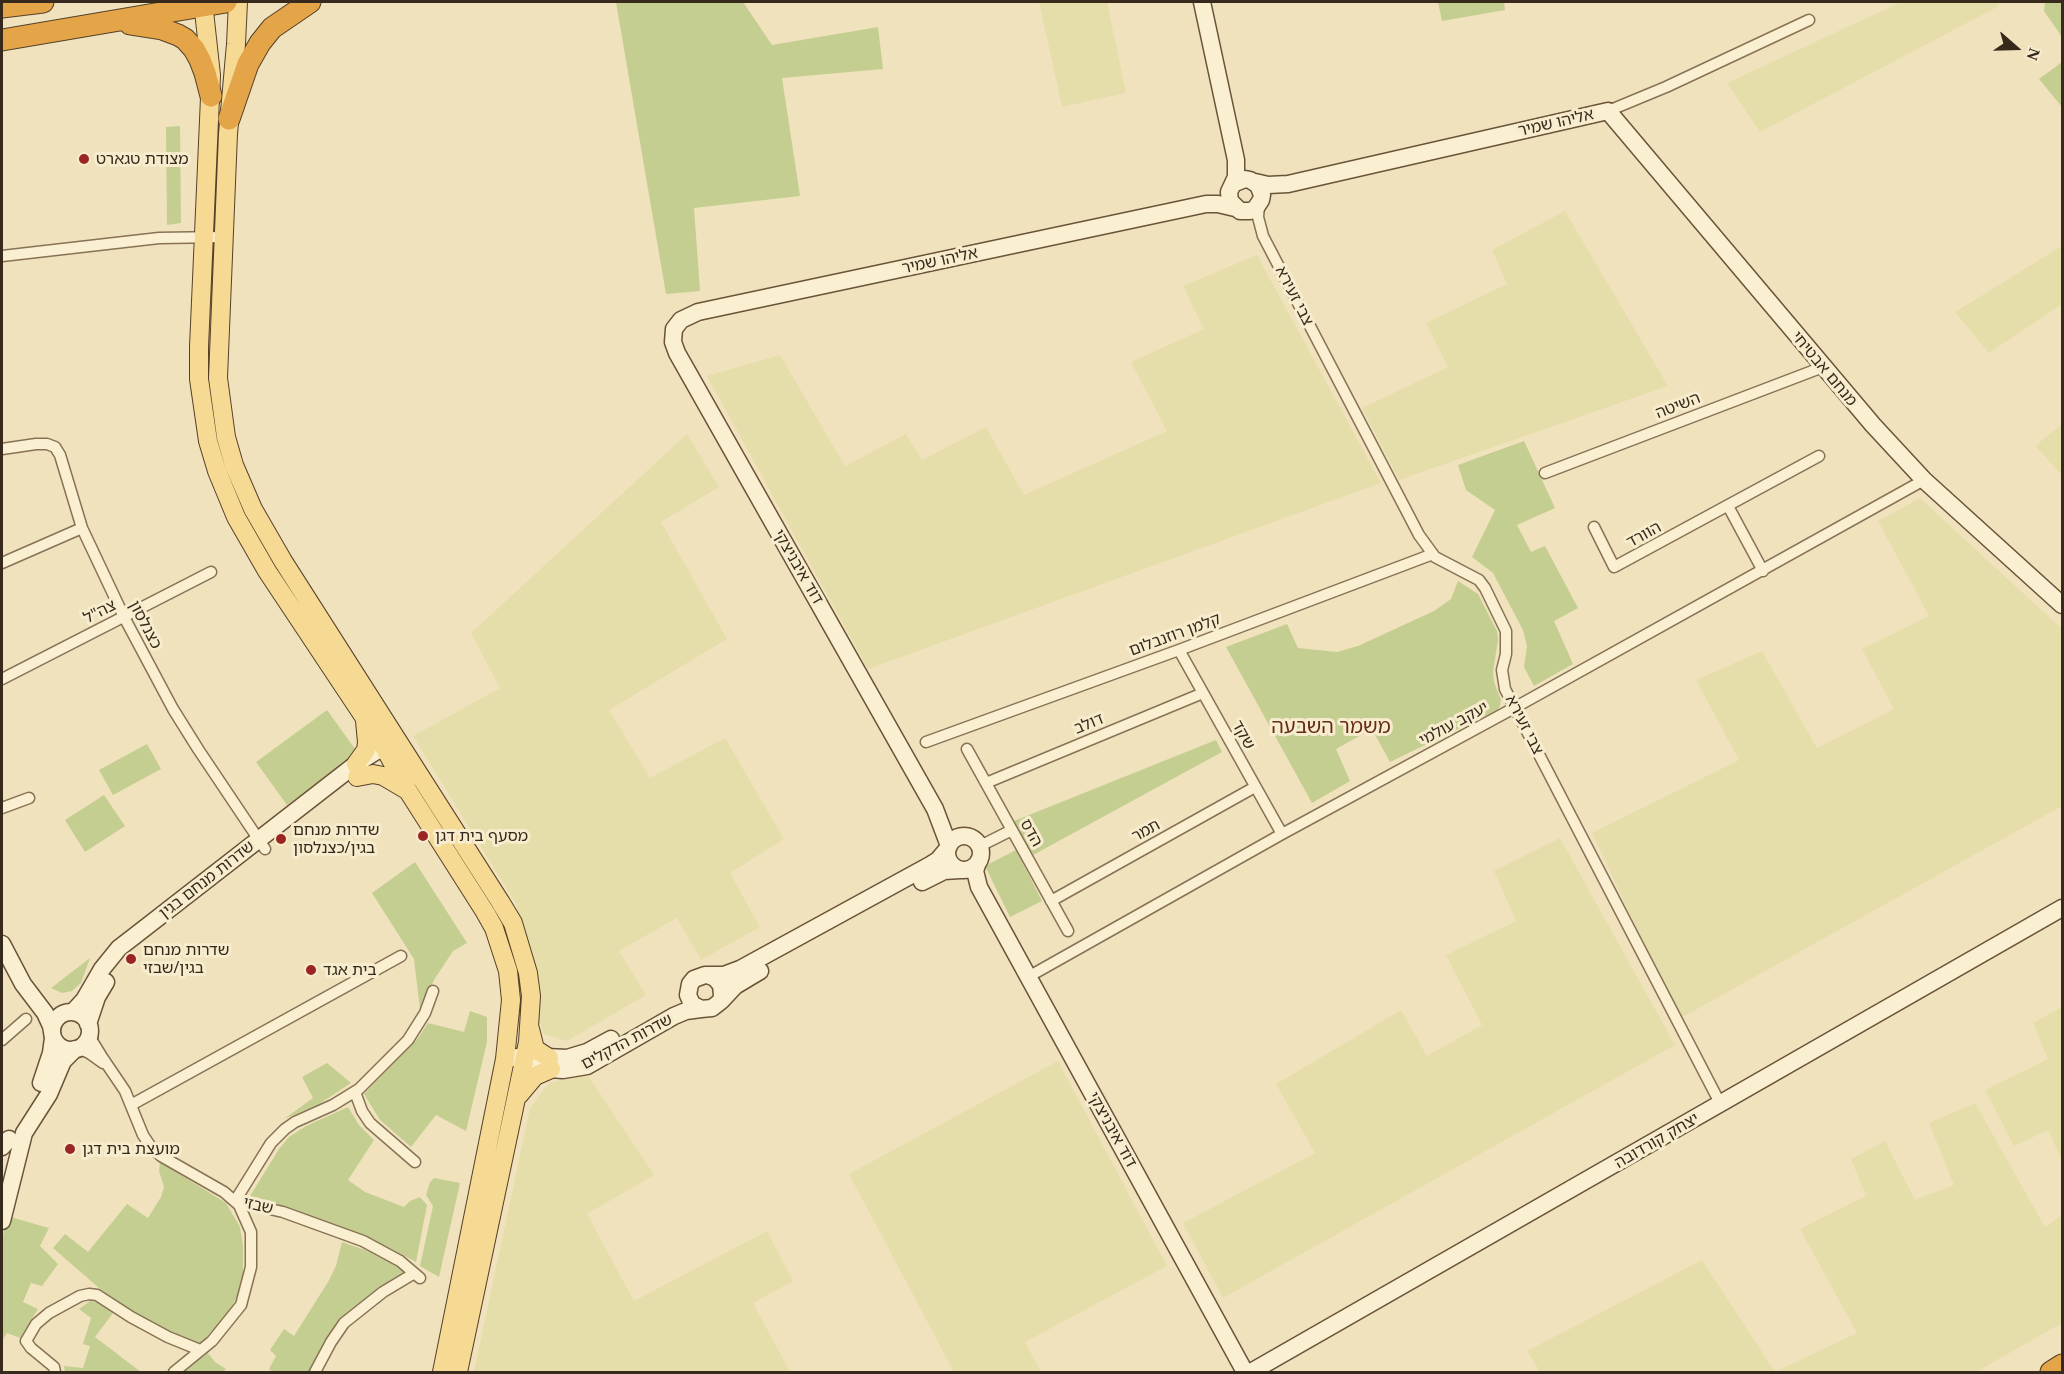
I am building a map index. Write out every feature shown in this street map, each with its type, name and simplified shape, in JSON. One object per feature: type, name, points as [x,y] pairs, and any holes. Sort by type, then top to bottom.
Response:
[{"type":"highway","points":[[2,7],[43,2]]},
{"type":"highway","points":[[2,40],[105,23],[204,3],[226,2]]},
{"type":"highway","points":[[229,118],[248,64],[260,43],[272,28],[310,2]]},
{"type":"highway","points":[[105,23],[162,29],[185,39],[200,60],[211,96]]},
{"type":"highway","points":[[2051,1372],[2062,1365]]},
{"type":"main road","points":[[238,2],[229,118],[218,378],[224,427],[234,465],[243,489],[267,535],[390,749],[513,923],[528,973],[531,996],[530,1025],[524,1061],[458,1372]]},
{"type":"main road","points":[[204,3],[211,96],[199,379],[208,441],[217,471],[226,496],[251,544],[365,721],[390,749],[408,791],[485,912],[494,928],[508,971],[511,1000],[505,1059],[441,1372]]},
{"type":"main road","points":[[365,721],[366,750],[357,771],[391,779],[408,791]]},
{"type":"main road","points":[[516,1099],[550,1063],[535,1048],[530,1025]]},
{"type":"street","points":[[1202,2],[1236,160],[1244,175],[1243,183],[1230,201],[1238,210],[1250,211],[1260,202],[1261,190],[1243,183]]},
{"type":"street","name":"אליהו שמיר","points":[[1206,204],[1243,183],[1288,184],[1608,111],[1658,91],[1809,20]]},
{"type":"street","name":"מנחם אבטיחי","points":[[1608,111],[1822,368],[1924,480],[2062,605]]},
{"type":"street","name":"אליהו שמיר","points":[[1260,202],[1269,193],[1288,184]]},
{"type":"street","name":"צבי זעירא","points":[[1260,202],[1258,217],[1263,236],[1419,536],[1432,554],[1479,580],[1485,588],[1506,631],[1506,654],[1502,670],[1515,708],[1721,1105]]},
{"type":"street","name":"אליהו שמיר","points":[[678,323],[698,312],[1206,204],[1218,204],[1238,210]]},
{"type":"street","name":"צבי זעירא","points":[[1238,210],[1263,236]]},
{"type":"street","points":[[2,256],[159,238],[223,237]]},
{"type":"street","name":"דוד איבניצקי","points":[[678,323],[672,335],[676,353],[935,809],[948,847]]},
{"type":"street","name":"השיטה","points":[[1545,473],[1822,368]]},
{"type":"street","name":"כצנלסון","points":[[2,449],[36,444],[55,447],[60,455],[82,528],[124,617],[180,719],[262,844]]},
{"type":"street","name":"הוורד","points":[[1594,527],[1614,567],[1819,456]]},
{"type":"street","name":"יעקב עולמי","points":[[1028,977],[1282,834],[1515,708],[1924,480]]},
{"type":"street","points":[[1728,506],[1763,571]]},
{"type":"street","points":[[2,563],[82,528]]},
{"type":"street","name":"קלמן רוזנבלום","points":[[926,742],[1179,650],[1432,554]]},
{"type":"street","name":"צה\"ל","points":[[2,679],[211,572]]},
{"type":"street","name":"שקד","points":[[1179,650],[1282,834]]},
{"type":"street","name":"דולב","points":[[986,783],[1203,693]]},
{"type":"street","name":"שדרות מנחם בגין","points":[[71,1012],[84,1000],[102,969],[119,948],[390,749]]},
{"type":"street","name":"הדס","points":[[967,749],[1068,931]]},
{"type":"street","name":"תמר","points":[[1051,901],[1255,787]]},
{"type":"street","points":[[2,808],[29,798]]},
{"type":"street","name":"דוד איבניצקי","points":[[935,809],[965,836]]},
{"type":"street","points":[[979,854],[973,838],[958,837],[938,860],[930,865],[740,969],[724,975],[699,976],[694,979],[688,989],[689,999],[701,1009],[712,1008],[746,978],[936,874],[944,871],[970,869],[979,854],[1012,830]]},
{"type":"street","name":"שדרות מנחם בגין","points":[[89,1028],[103,987],[127,956],[262,844]]},
{"type":"street","points":[[948,847],[949,862],[961,870]]},
{"type":"street","name":"דוד איבניצקי","points":[[979,854],[975,871],[979,887],[1245,1372]]},
{"type":"street","name":"דוד איבניצקי","points":[[961,870],[979,887]]},
{"type":"street","name":"יצחק קורדובה","points":[[1251,1372],[2062,908]]},
{"type":"street","points":[[2,945],[30,994],[45,1013],[52,1035],[62,1048],[76,1049]]},
{"type":"street","points":[[131,1105],[401,956]]},
{"type":"street","points":[[710,976],[721,985],[723,995],[721,1001]]},
{"type":"street","name":"שדרות הדקלים","points":[[550,1063],[596,1048],[675,1003],[688,989]]},
{"type":"street","points":[[174,1372],[228,1323],[241,1305],[251,1267],[251,1232],[235,1201],[271,1143],[295,1122],[355,1092],[408,1040],[425,1013],[433,991]]},
{"type":"street","points":[[4,1171],[28,1124],[49,1094],[63,1061],[86,1042],[89,1028],[80,1015],[56,1009],[30,994]]},
{"type":"street","name":"שדרות הדקלים","points":[[505,1059],[550,1063],[576,1069],[587,1066],[674,1016],[701,1009]]},
{"type":"street","points":[[2,1221],[5,1143],[18,1118],[38,1089],[51,1053],[54,1021],[63,1013],[71,1012]]},
{"type":"street","points":[[2,1040],[26,1019]]},
{"type":"street","name":"שבזי","points":[[89,1028],[91,1039],[126,1091],[143,1135],[151,1148],[161,1156],[224,1192],[235,1201],[283,1212],[363,1242],[400,1261],[416,1276],[376,1297],[344,1323],[315,1372]]},
{"type":"street","name":"שבזי","points":[[76,1049],[88,1053],[108,1067]]},
{"type":"street","points":[[355,1092],[362,1112],[370,1123],[415,1162]]},
{"type":"street","points":[[55,1372],[54,1367],[26,1341],[36,1324],[49,1313],[80,1296],[89,1294],[97,1295],[159,1333],[200,1350]]},
{"type":"shaded area","points":[[1039,2],[1107,2],[1126,93],[1062,107]]},
{"type":"shaded area","points":[[1901,2],[1996,2],[1999,6],[1760,132],[1727,83]]},
{"type":"shaded area","points":[[1565,211],[1668,386],[1399,480],[1362,408],[1448,367],[1426,323],[1507,284],[1492,250]]},
{"type":"shaded area","points":[[2062,246],[2062,304],[1989,353],[1955,312]]},
{"type":"shaded area","points":[[1257,255],[1381,483],[868,669],[707,376],[780,355],[845,466],[906,434],[922,460],[986,427],[1024,495],[1167,431],[1131,362],[1204,329],[1183,286]]},
{"type":"shaded area","points":[[2062,424],[2062,475],[2035,446]]},
{"type":"shaded area","points":[[687,434],[719,487],[661,522],[727,639],[609,710],[650,778],[725,738],[784,839],[730,873],[760,927],[701,960],[677,918],[619,951],[646,995],[567,1041],[543,1034],[540,1022],[539,991],[531,950],[515,902],[413,736],[500,688],[471,633]]},
{"type":"shaded area","points":[[1920,498],[2062,629],[2062,806],[1679,1019],[1592,833],[1739,760],[1696,680],[1762,651],[1817,748],[1894,709],[1862,649],[1929,616],[1878,521]]},
{"type":"shaded area","points":[[1560,838],[1675,1045],[1223,1298],[1183,1223],[1315,1153],[1276,1084],[1401,1010],[1427,1056],[1482,1025],[1446,955],[1516,921],[1494,871]]},
{"type":"shaded area","points":[[2062,1007],[2062,1161],[2048,1130],[2014,1146],[1985,1090],[2048,1059],[2033,1023]]},
{"type":"shaded area","points":[[1058,1061],[1167,1266],[1025,1342],[1041,1372],[954,1372],[849,1174]]},
{"type":"shaded area","points":[[587,1074],[654,1175],[587,1214],[634,1301],[767,1231],[793,1281],[753,1303],[790,1372],[474,1372],[530,1108],[549,1083]]},
{"type":"shaded area","points":[[1975,1103],[2045,1227],[2062,1215],[2062,1323],[1976,1372],[1775,1372],[1857,1333],[1800,1229],[1866,1196],[1851,1159],[1885,1141],[1915,1200],[1954,1185],[1929,1123]]},
{"type":"shaded area","points":[[1702,1260],[1775,1372],[1540,1372],[1527,1351]]},
{"type":"green space","points":[[616,2],[743,2],[772,45],[878,27],[883,69],[782,78],[800,196],[694,208],[700,291],[666,294]]},
{"type":"green space","points":[[1438,2],[1504,2],[1505,10],[1442,21]]},
{"type":"green space","points":[[2045,2],[2062,2],[2062,37],[2044,11]]},
{"type":"green space","points":[[2062,62],[2062,107],[2039,79]]},
{"type":"green space","points":[[180,126],[181,223],[167,225],[166,127]]},
{"type":"green space","points":[[1524,441],[1555,508],[1517,525],[1531,552],[1545,546],[1578,608],[1554,621],[1573,664],[1534,686],[1524,667],[1527,646],[1523,630],[1493,573],[1472,557],[1495,510],[1466,490],[1458,465]]},
{"type":"green space","points":[[1458,581],[1478,594],[1497,631],[1498,640],[1493,672],[1501,700],[1500,706],[1497,710],[1390,762],[1372,729],[1336,749],[1350,781],[1312,803],[1226,647],[1287,624],[1298,648],[1337,652],[1358,646],[1434,611],[1451,599]]},
{"type":"green space","points":[[327,710],[358,753],[287,805],[256,762]]},
{"type":"green space","points":[[1216,740],[1222,752],[1033,855],[1014,821]]},
{"type":"green space","points":[[147,744],[161,769],[113,795],[99,770]]},
{"type":"green space","points":[[104,795],[125,826],[85,852],[65,820]]},
{"type":"green space","points":[[1016,850],[1042,901],[1010,917],[985,866]]},
{"type":"green space","points":[[415,862],[467,943],[453,951],[434,980],[420,1010],[414,959],[372,893]]},
{"type":"green space","points":[[90,958],[81,983],[72,991],[62,993],[51,988]]},
{"type":"green space","points":[[470,1011],[487,1017],[487,1042],[466,1131],[436,1115],[411,1147],[380,1120],[364,1094],[418,1038],[428,1023],[464,1032]]},
{"type":"green space","points":[[327,1063],[351,1083],[319,1104],[284,1119],[313,1098],[302,1077]]},
{"type":"green space","points":[[348,1107],[359,1125],[374,1140],[348,1180],[365,1192],[404,1207],[410,1201],[420,1197],[427,1205],[416,1262],[365,1235],[336,1228],[296,1210],[250,1196],[289,1137],[306,1126]]},
{"type":"green space","points":[[160,1162],[226,1203],[240,1227],[243,1246],[243,1275],[237,1296],[229,1313],[198,1346],[125,1307],[53,1248],[65,1234],[88,1252],[127,1204],[148,1218],[161,1197],[164,1187],[159,1171]]},
{"type":"green space","points":[[434,1178],[460,1183],[439,1277],[420,1266],[433,1206],[426,1195],[430,1182]]},
{"type":"green space","points":[[7,1216],[49,1228],[40,1246],[58,1264],[42,1286],[31,1283],[23,1302],[38,1309],[20,1338],[7,1333],[2,1341],[2,1241]]},
{"type":"green space","points":[[342,1242],[365,1250],[406,1273],[342,1323],[314,1361],[309,1372],[273,1372],[269,1369],[276,1356],[270,1350],[284,1329],[294,1336],[328,1282],[336,1266]]},
{"type":"green space","points":[[90,1301],[98,1302],[113,1313],[95,1337],[141,1372],[65,1372],[64,1366],[83,1368],[90,1346],[83,1344],[91,1318],[79,1309]]},
{"type":"green space","points":[[207,1352],[215,1362],[226,1369],[223,1372],[184,1372]]},
{"type":"place","name":"מצודת טגארט","points":[[84,159]]},
{"type":"place","name":"מסעף בית דגן","points":[[423,836]]},
{"type":"place","name":"שדרות מנחם בגין/כצנלסון","points":[[281,839]]},
{"type":"place","name":"שדרות מנחם בגין/שבזי","points":[[131,959]]},
{"type":"place","name":"בית אגד","points":[[311,970]]},
{"type":"place","name":"מועצת בית דגן","points":[[70,1149]]},
{"type":"district","name":"משמר השבעה","points":[[1331,727]]}]
